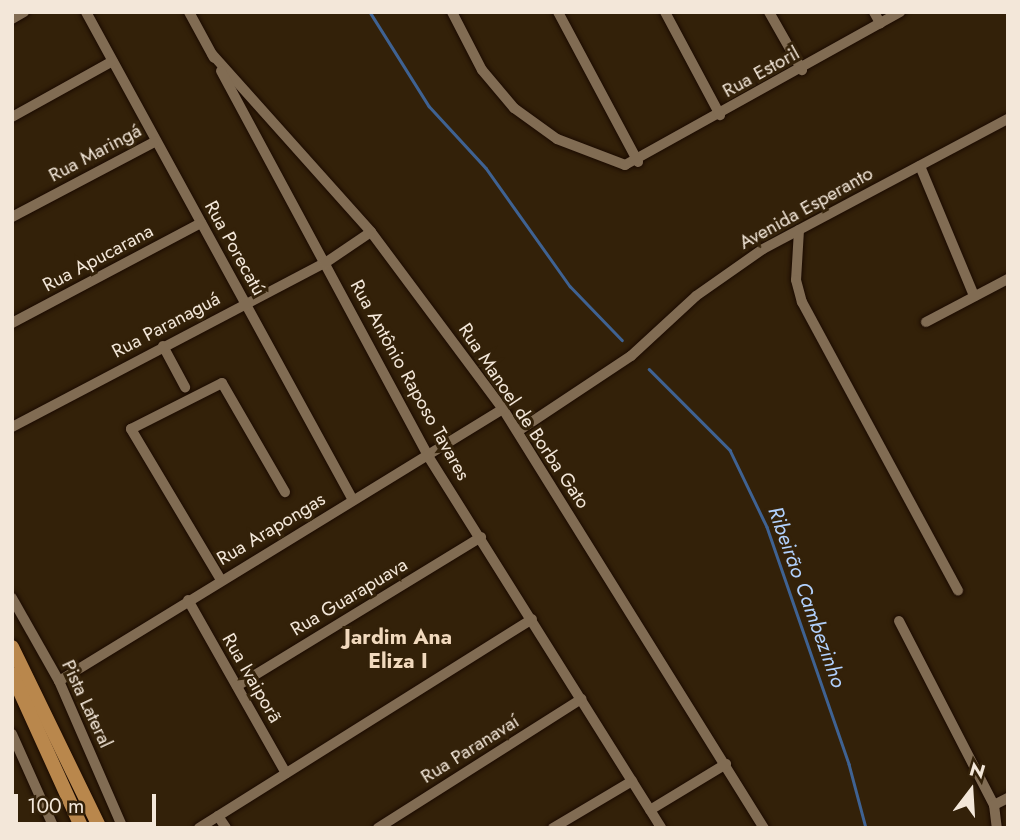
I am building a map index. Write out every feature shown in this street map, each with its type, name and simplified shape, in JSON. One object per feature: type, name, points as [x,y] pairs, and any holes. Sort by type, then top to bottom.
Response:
[{"type":"highway","points":[[12,646],[100,828]]},
{"type":"highway","points":[[12,674],[82,828]]},
{"type":"street","points":[[12,19],[24,12]]},
{"type":"street","name":"Rua Porecatú","points":[[86,12],[353,500]]},
{"type":"street","name":"Rua Antônio Raposo Tavares","points":[[189,12],[428,456],[481,537],[660,828]]},
{"type":"street","points":[[452,12],[482,70],[514,108],[557,139],[625,165],[638,162],[558,12]]},
{"type":"street","points":[[665,12],[720,115]]},
{"type":"street","points":[[769,12],[802,70]]},
{"type":"street","points":[[874,12],[880,23]]},
{"type":"street","name":"Rua Estoril","points":[[638,162],[900,12]]},
{"type":"street","name":"Rua Manoel de Borba Gato","points":[[212,54],[371,232],[503,409],[764,828]]},
{"type":"street","points":[[12,117],[113,61]]},
{"type":"street","name":"Avenida Esperanto","points":[[518,431],[638,351],[696,296],[799,230],[1008,119]]},
{"type":"street","name":"Rua Maringá","points":[[12,217],[156,141]]},
{"type":"street","points":[[920,166],[974,296]]},
{"type":"street","name":"Rua Apucarana","points":[[12,323],[201,223]]},
{"type":"street","points":[[799,230],[796,280],[802,302],[958,591]]},
{"type":"street","name":"Rua Paranaguá","points":[[12,427],[244,303],[325,263],[371,232]]},
{"type":"street","points":[[926,322],[1008,279]]},
{"type":"street","points":[[163,346],[185,387]]},
{"type":"street","points":[[221,580],[131,429],[222,383],[285,492]]},
{"type":"street","name":"Rua Arapongas","points":[[59,681],[503,409]]},
{"type":"street","name":"Rua Guarapuava","points":[[236,686],[481,537]]},
{"type":"street","name":"Pista Lateral","points":[[12,598],[59,681],[123,828]]},
{"type":"street","name":"Rua Ivaiporã","points":[[188,600],[286,773]]},
{"type":"street","points":[[199,828],[531,619]]},
{"type":"street","points":[[899,621],[994,805],[997,828]]},
{"type":"street","name":"Rua Paranavaí","points":[[378,828],[581,699]]},
{"type":"street","points":[[12,734],[54,828]]},
{"type":"street","points":[[650,810],[726,764]]},
{"type":"street","points":[[553,828],[632,781]]},
{"type":"street","points":[[994,805],[1008,798]]},
{"type":"street","points":[[218,816],[226,828]]},
{"type":"waterway","name":"Ribeirão Cambezinho","points":[[370,12],[429,106],[486,168],[570,286],[622,340]]},
{"type":"waterway","name":"Ribeirão Cambezinho","points":[[649,369],[730,450],[767,527],[849,764],[866,828]]},
{"type":"district","name":"Jardim Ana Eliza I","points":[[398,649]]}]
